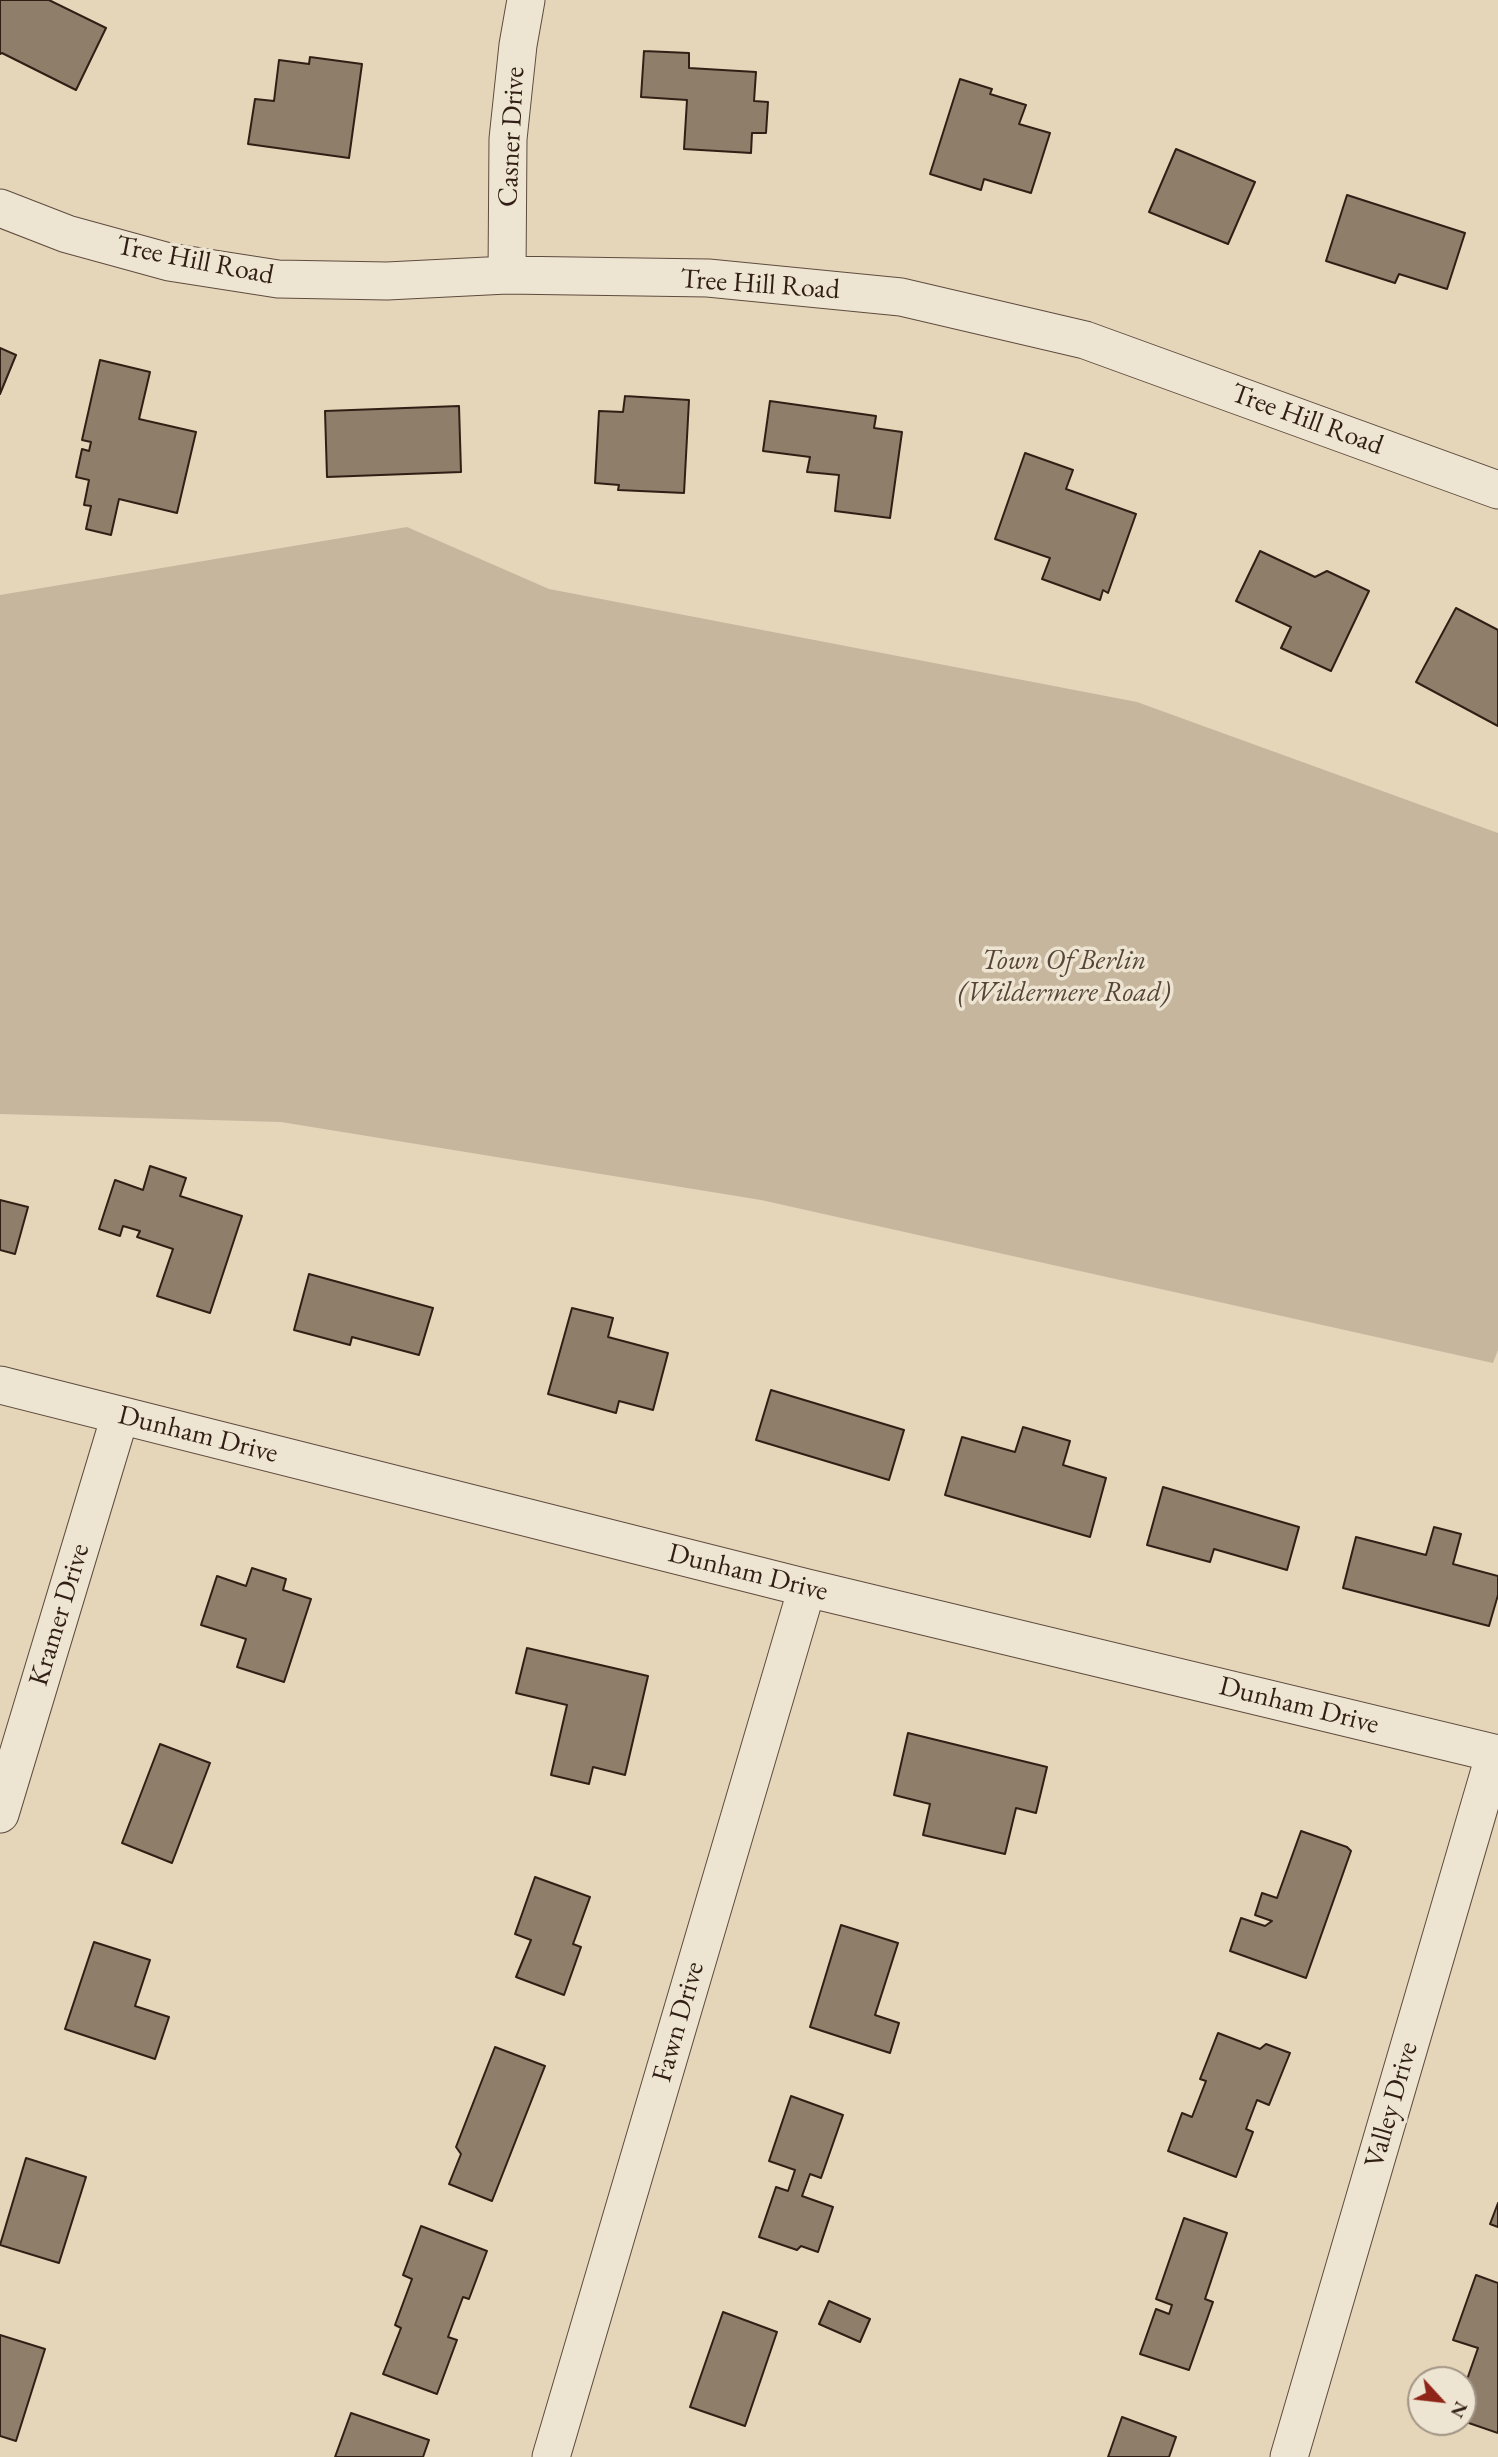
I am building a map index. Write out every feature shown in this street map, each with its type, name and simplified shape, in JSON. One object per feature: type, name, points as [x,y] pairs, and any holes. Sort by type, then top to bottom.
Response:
[{"type":"street","name":"Casner Drive","points":[[507,275],[508,139],[518,45],[526,0]]},
{"type":"street","name":"Tree Hill Road","points":[[0,208],[67,234],[169,262],[278,279],[387,281],[507,275],[708,278],[901,297],[1085,340],[1498,490]]},
{"type":"street","name":"Dunham Drive","points":[[0,1385],[807,1588],[1497,1754]]},
{"type":"street","name":"Kramer Drive","points":[[0,1814],[120,1416]]},
{"type":"street","name":"Fawn Drive","points":[[551,2457],[807,1588]]},
{"type":"street","name":"Valley Drive","points":[[1289,2457],[1497,1754]]},
{"type":"green space","name":"Town Of Berlin (Wildermere Road)","points":[[407,527],[549,589],[1137,702],[1498,833],[1498,1350],[1493,1363],[761,1200],[281,1122],[0,1114],[0,595]]},
{"type":"building","points":[[0,0],[49,0],[106,28],[76,90],[0,54]]},
{"type":"building","points":[[644,51],[689,53],[689,68],[756,72],[754,101],[768,102],[766,133],[752,133],[751,153],[684,149],[687,100],[641,97]]},
{"type":"building","points":[[310,57],[362,64],[349,158],[248,144],[255,99],[274,101],[279,60],[309,64]]},
{"type":"building","points":[[960,79],[992,89],[990,94],[1026,105],[1019,124],[1050,133],[1031,193],[984,179],[981,190],[930,174]]},
{"type":"building","points":[[1176,149],[1255,182],[1228,244],[1149,212]]},
{"type":"building","points":[[1347,195],[1465,233],[1447,289],[1399,274],[1395,283],[1326,261]]},
{"type":"building","points":[[0,348],[16,355],[0,394]]},
{"type":"building","points":[[100,360],[150,372],[139,419],[196,432],[177,513],[119,499],[111,535],[86,529],[91,506],[84,505],[89,480],[76,477],[82,449],[89,451],[91,442],[82,440]]},
{"type":"building","points":[[625,396],[689,400],[684,493],[618,490],[619,485],[595,483],[599,411],[623,412]]},
{"type":"building","points":[[770,401],[876,416],[874,428],[902,432],[890,518],[835,511],[839,475],[807,472],[810,457],[763,451]]},
{"type":"building","points":[[459,406],[461,472],[327,477],[325,411]]},
{"type":"building","points":[[1025,453],[1073,470],[1066,489],[1136,514],[1108,593],[1103,590],[1100,600],[1042,579],[1050,558],[995,539]]},
{"type":"building","points":[[1260,551],[1315,577],[1327,571],[1369,591],[1331,671],[1281,648],[1291,627],[1236,601]]},
{"type":"building","points":[[1456,608],[1498,630],[1498,726],[1416,682]]},
{"type":"building","points":[[150,1166],[186,1178],[180,1196],[242,1216],[210,1313],[157,1296],[173,1249],[137,1237],[140,1231],[123,1226],[120,1236],[99,1229],[115,1180],[143,1190]]},
{"type":"building","points":[[0,1200],[28,1207],[15,1254],[0,1250]]},
{"type":"building","points":[[309,1274],[433,1308],[419,1355],[352,1337],[350,1345],[294,1330]]},
{"type":"building","points":[[572,1308],[613,1318],[608,1337],[668,1353],[653,1410],[619,1401],[616,1413],[548,1394]]},
{"type":"building","points":[[771,1390],[904,1430],[889,1480],[756,1440]]},
{"type":"building","points":[[1023,1427],[1070,1441],[1063,1465],[1106,1478],[1090,1537],[945,1495],[962,1437],[1015,1452]]},
{"type":"building","points":[[1163,1487],[1299,1527],[1287,1570],[1214,1549],[1210,1562],[1147,1545]]},
{"type":"building","points":[[1434,1527],[1461,1534],[1453,1564],[1498,1576],[1498,1595],[1489,1626],[1343,1588],[1356,1537],[1426,1555]]},
{"type":"building","points":[[252,1568],[286,1579],[283,1590],[311,1599],[284,1682],[237,1667],[246,1639],[201,1625],[217,1576],[246,1586]]},
{"type":"building","points":[[527,1648],[648,1676],[625,1775],[593,1767],[589,1784],[551,1775],[567,1705],[516,1693]]},
{"type":"building","points":[[908,1733],[1047,1767],[1036,1813],[1016,1808],[1005,1854],[923,1835],[930,1804],[894,1795]]},
{"type":"building","points":[[160,1744],[210,1763],[172,1863],[122,1843]]},
{"type":"building","points":[[1301,1831],[1347,1847],[1351,1851],[1306,1978],[1230,1951],[1241,1918],[1265,1926],[1272,1921],[1255,1915],[1262,1893],[1277,1898]]},
{"type":"building","points":[[535,1877],[590,1897],[573,1944],[581,1947],[564,1995],[516,1977],[531,1940],[515,1934]]},
{"type":"building","points":[[841,1925],[898,1943],[875,2015],[899,2023],[890,2053],[810,2027]]},
{"type":"building","points":[[94,1942],[150,1960],[135,2006],[169,2017],[155,2059],[65,2029]]},
{"type":"building","points":[[1218,2033],[1260,2049],[1266,2044],[1290,2053],[1269,2105],[1257,2100],[1246,2129],[1253,2132],[1236,2177],[1168,2151],[1182,2113],[1192,2117],[1206,2081],[1200,2079]]},
{"type":"building","points":[[495,2047],[545,2066],[492,2201],[449,2184],[461,2154],[456,2147]]},
{"type":"building","points":[[791,2096],[843,2115],[821,2178],[810,2174],[802,2196],[833,2207],[818,2252],[801,2246],[797,2250],[759,2237],[776,2187],[788,2191],[795,2170],[769,2161]]},
{"type":"building","points":[[26,2158],[86,2177],[59,2263],[0,2245]]},
{"type":"building","points":[[1498,2203],[1498,2227],[1490,2224]]},
{"type":"building","points":[[1184,2218],[1227,2233],[1205,2299],[1213,2302],[1189,2370],[1140,2354],[1156,2309],[1169,2314],[1172,2305],[1156,2299]]},
{"type":"building","points":[[421,2226],[487,2251],[469,2299],[463,2297],[448,2337],[457,2340],[437,2394],[383,2374],[401,2328],[395,2325],[412,2279],[403,2275]]},
{"type":"building","points":[[1476,2275],[1498,2283],[1498,2433],[1477,2426],[1477,2366],[1472,2366],[1478,2348],[1453,2340]]},
{"type":"building","points":[[829,2301],[870,2319],[860,2342],[819,2324]]},
{"type":"building","points":[[723,2312],[777,2332],[745,2426],[690,2407]]},
{"type":"building","points":[[0,2335],[45,2349],[16,2441],[0,2436]]},
{"type":"building","points":[[351,2413],[429,2440],[423,2457],[335,2457]]},
{"type":"building","points":[[1122,2417],[1176,2437],[1169,2457],[1108,2457]]}]
